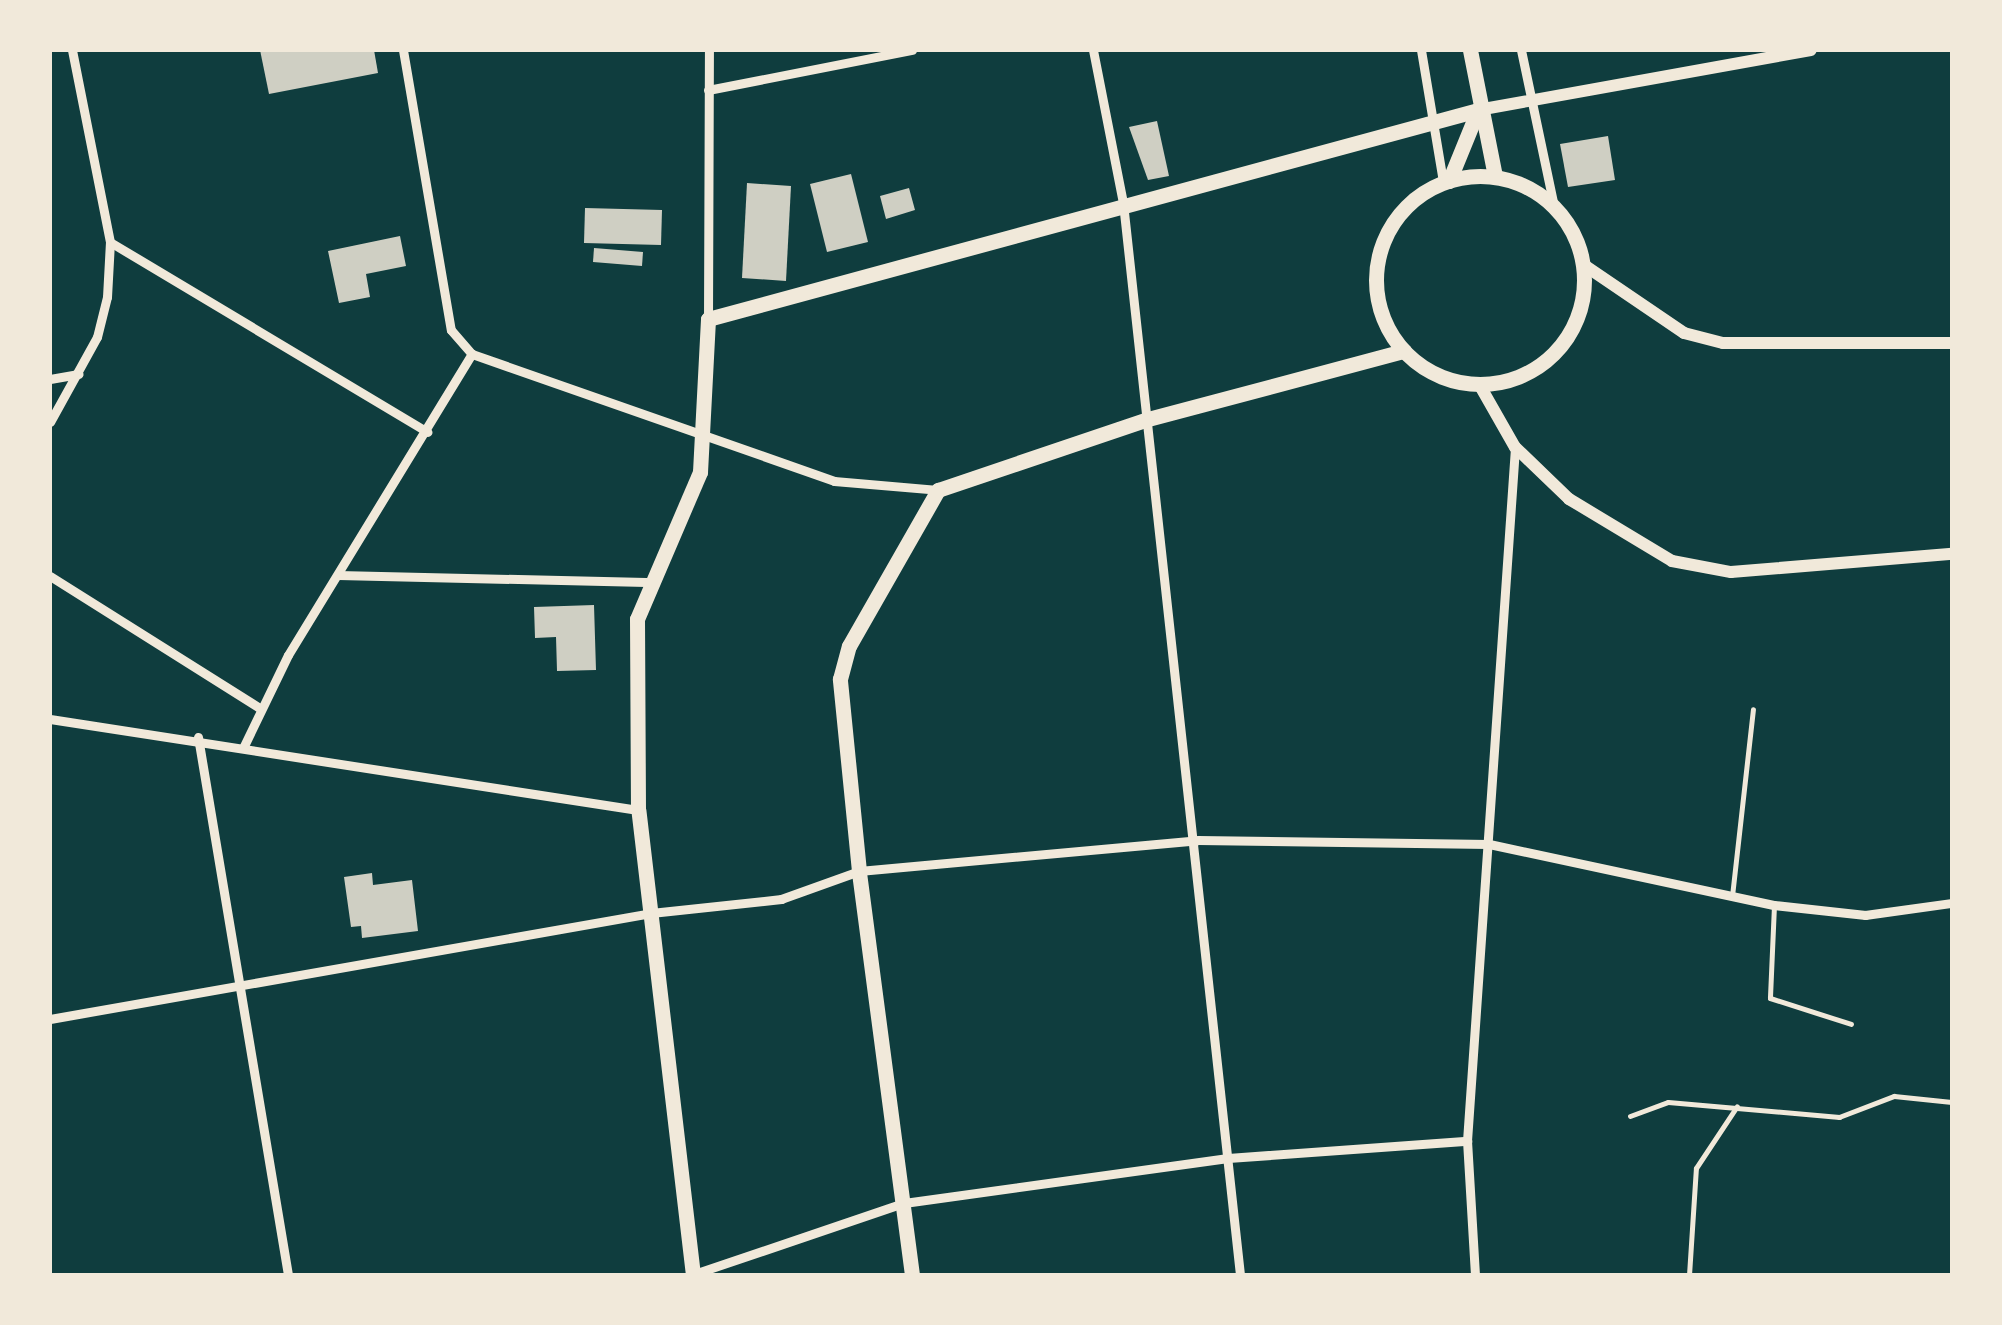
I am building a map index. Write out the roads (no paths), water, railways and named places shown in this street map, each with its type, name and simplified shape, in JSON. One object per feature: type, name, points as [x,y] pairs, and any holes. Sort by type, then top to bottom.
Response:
[{"type":"main road","points":[[1470,50],[1478,110],[1495,176]]},
{"type":"main road","points":[[692,1275],[638,810],[637,619],[646,582],[690,500],[703,438],[708,318],[1432,120],[1811,50]]},
{"type":"main road","points":[[1446,181],[1478,110]]},
{"type":"main road","points":[[1495,176],[1554,206],[1584,265],[1583,301],[1546,362],[1479,384],[1438,374],[1404,352],[1376,290],[1378,255],[1403,210],[1446,181],[1495,176]]},
{"type":"main road","points":[[1584,265],[1684,333],[1724,343],[1952,343]]},
{"type":"main road","points":[[912,1275],[859,872],[840,679],[848,646],[938,490],[1148,419],[1404,352]]},
{"type":"main road","points":[[1479,384],[1514,448],[1569,499],[1672,562],[1730,572],[1952,554]]},
{"type":"street","points":[[50,422],[78,374],[107,297],[110,242],[72,50]]},
{"type":"street","points":[[403,50],[451,330],[472,354],[703,438],[858,488],[938,490]]},
{"type":"street","points":[[708,50],[708,318]]},
{"type":"street","points":[[708,90],[912,50]]},
{"type":"street","points":[[1092,50],[1124,203],[1198,840],[1240,1275]]},
{"type":"street","points":[[1421,50],[1446,181]]},
{"type":"street","points":[[1521,50],[1554,206]]},
{"type":"street","points":[[110,242],[428,432]]},
{"type":"street","points":[[243,748],[258,707],[472,354]]},
{"type":"street","points":[[50,379],[78,374]]},
{"type":"street","points":[[1476,1275],[1467,1141],[1514,448]]},
{"type":"street","points":[[338,575],[646,582]]},
{"type":"street","points":[[50,576],[258,707]]},
{"type":"street","points":[[50,719],[198,738],[638,810]]},
{"type":"street","points":[[198,738],[236,990],[288,1275]]},
{"type":"street","points":[[50,1019],[236,990],[651,913],[781,899],[859,872],[1198,840],[1489,844],[1774,905],[1865,915],[1952,903]]},
{"type":"street","points":[[692,1275],[904,1203],[1228,1158],[1467,1141]]},
{"type":"lane","points":[[1732,896],[1753,709]]},
{"type":"lane","points":[[1774,905],[1770,998],[1851,1024]]},
{"type":"lane","points":[[1630,1116],[1668,1102],[1738,1104],[1839,1118],[1894,1096],[1952,1102]]},
{"type":"lane","points":[[1689,1275],[1696,1168],[1738,1104]]}]
